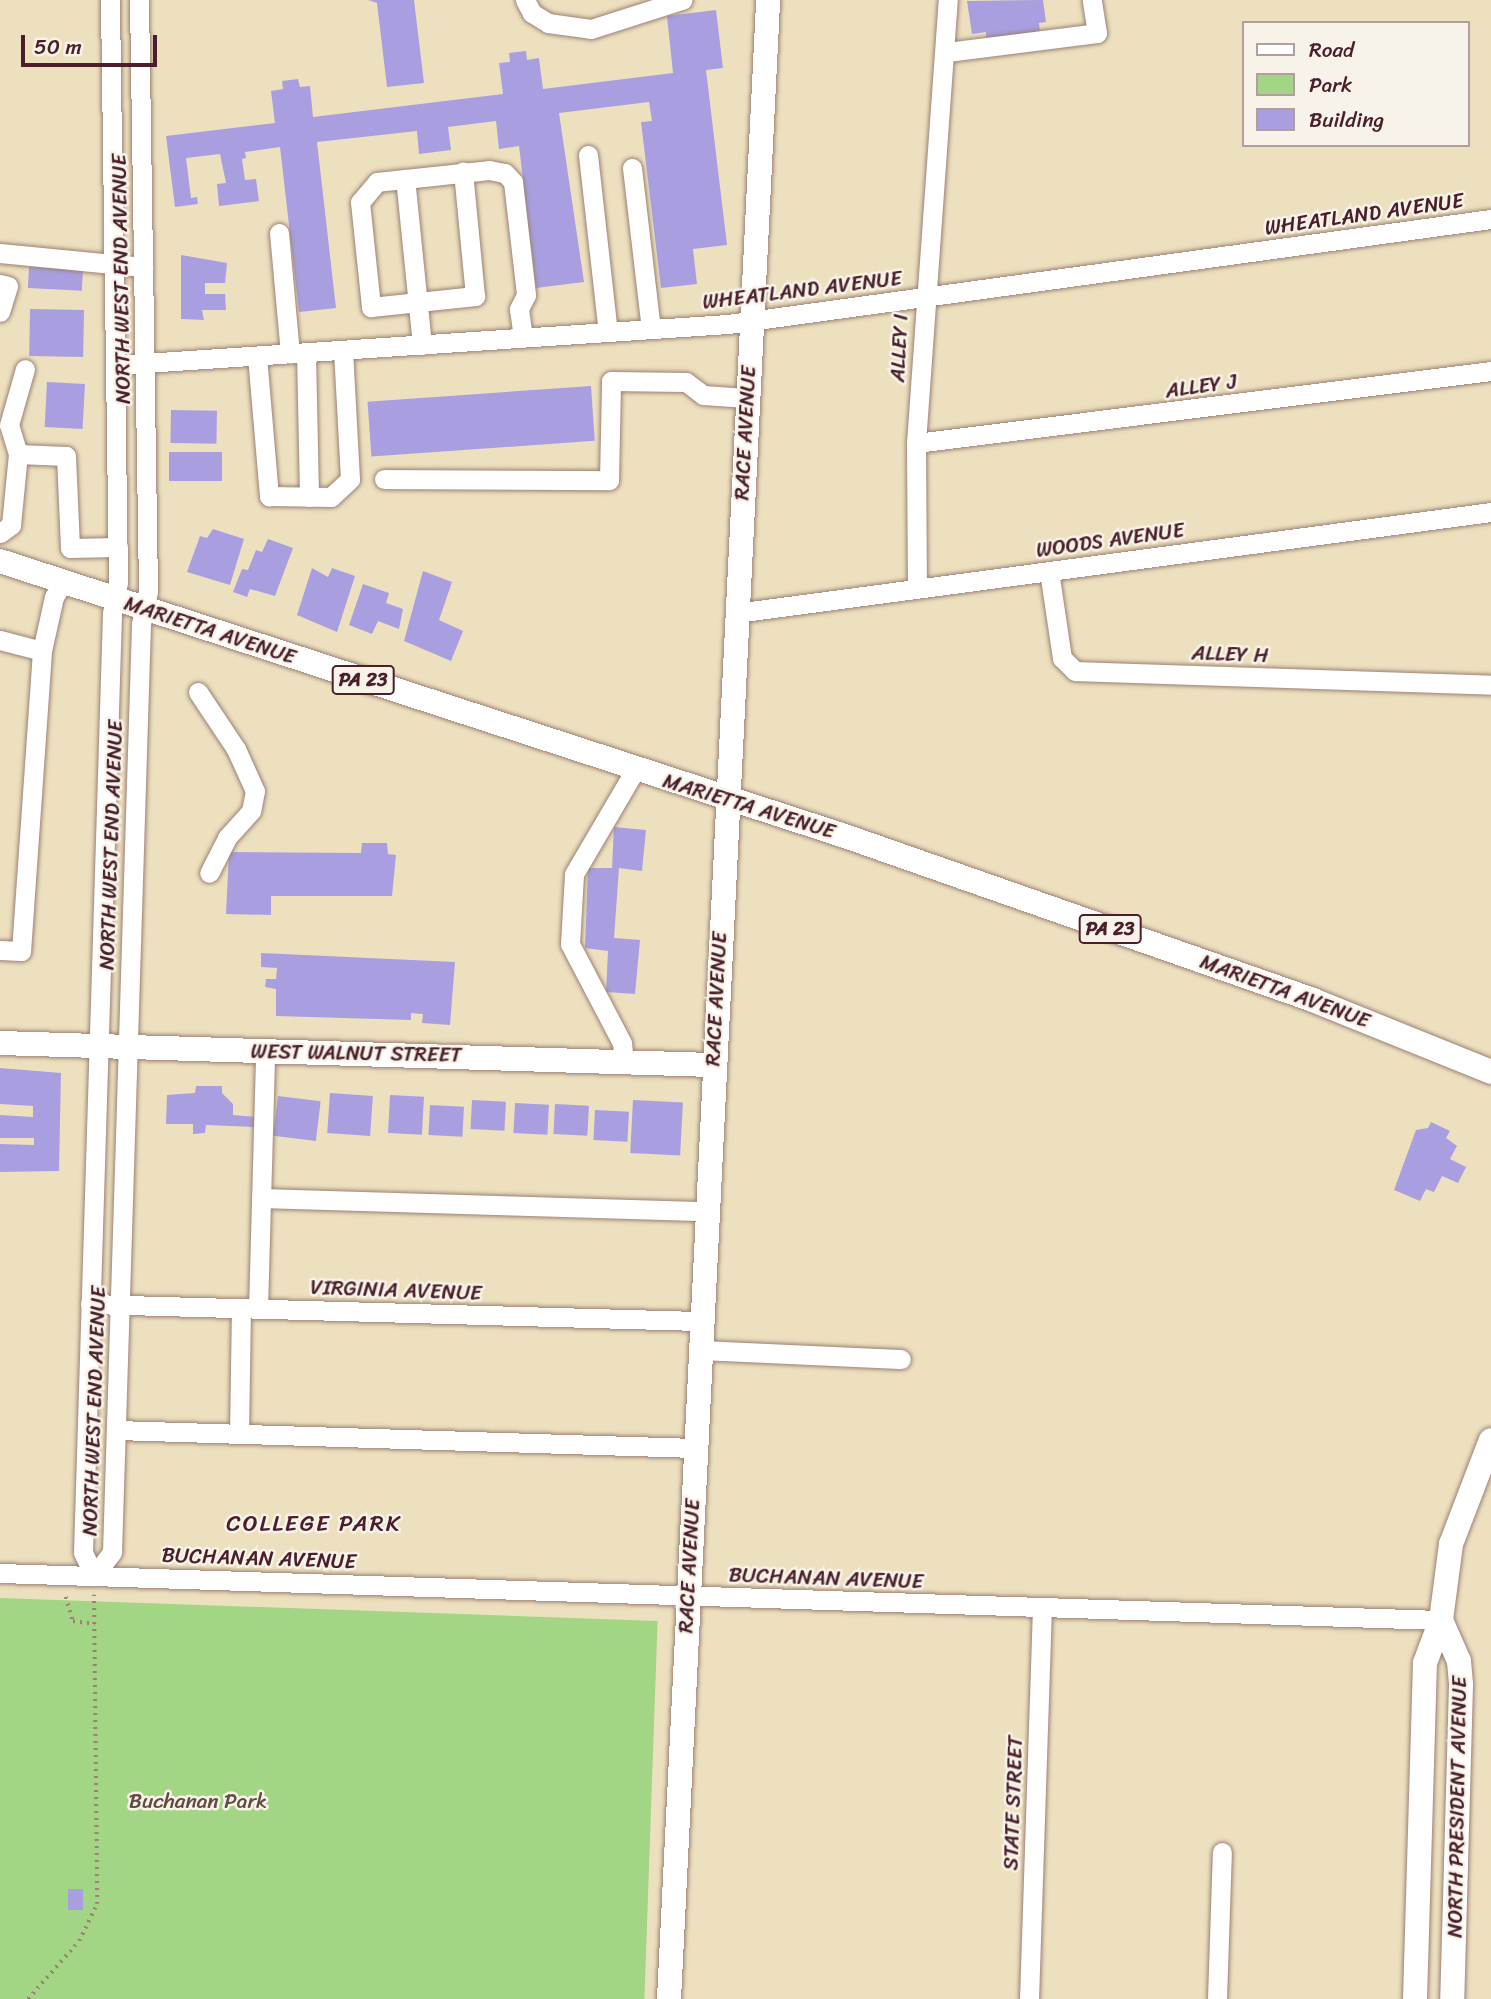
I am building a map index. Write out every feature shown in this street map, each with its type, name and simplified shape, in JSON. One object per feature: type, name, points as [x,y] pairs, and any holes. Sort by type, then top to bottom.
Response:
[{"type":"main road","name":"RACE AVENUE","points":[[669,1999],[712,1065],[768,0]]},
{"type":"main road","name":"MARIETTA AVENUE","points":[[0,561],[726,798],[1230,970],[1491,1072]]},
{"type":"main road","name":"WEST WALNUT STREET","points":[[0,1043],[712,1065]]},
{"type":"main road","name":"NORTH PRESIDENT AVENUE","points":[[1415,1999],[1425,1663],[1440,1620],[1448,1555],[1491,1440]]},
{"type":"main road","name":"NORTH PRESIDENT AVENUE","points":[[1440,1620],[1459,1661],[1461,1685],[1452,1999]]},
{"type":"street","name":"NORTH WEST END AVENUE","points":[[110,0],[118,547],[98,1046],[83,1552],[94,1576],[112,1552],[144,608],[148,592],[139,0]]},
{"type":"street","points":[[525,0],[532,13],[548,23],[591,29],[682,0]]},
{"type":"street","name":"ALLEY I","points":[[917,589],[916,443],[924,297],[948,0]]},
{"type":"street","points":[[944,60],[1097,33],[1092,0]]},
{"type":"street","points":[[588,155],[608,332]]},
{"type":"street","points":[[632,168],[651,329]]},
{"type":"street","points":[[463,172],[475,296],[371,307],[360,210],[362,196],[371,186],[463,172],[489,170],[505,173],[513,182],[526,295],[519,309],[523,338]]},
{"type":"street","points":[[405,179],[422,345]]},
{"type":"street","name":"WHEATLAND AVENUE","points":[[115,365],[751,321],[1491,219]]},
{"type":"street","points":[[279,233],[298,353],[309,497]]},
{"type":"street","points":[[0,253],[143,267]]},
{"type":"street","points":[[0,284],[8,286],[0,312]]},
{"type":"street","points":[[257,356],[269,496],[331,497],[350,479],[344,350]]},
{"type":"street","points":[[5,529],[18,454],[5,424],[26,369]]},
{"type":"street","name":"ALLEY J","points":[[916,443],[1491,370]]},
{"type":"street","points":[[384,479],[609,480],[611,381],[685,382],[703,396],[747,398]]},
{"type":"street","points":[[18,454],[66,456],[70,548],[118,547]]},
{"type":"street","name":"WOODS AVENUE","points":[[736,614],[1491,512]]},
{"type":"street","name":"ALLEY H","points":[[1049,571],[1062,658],[1076,671],[1491,685]]},
{"type":"street","points":[[0,950],[21,951],[42,650],[54,597],[63,582]]},
{"type":"street","points":[[0,640],[42,650]]},
{"type":"street","points":[[198,692],[236,749],[255,791],[250,811],[227,838],[209,873]]},
{"type":"street","points":[[624,1062],[622,1043],[570,944],[574,874],[635,770]]},
{"type":"street","points":[[239,1434],[261,1198],[265,1051]]},
{"type":"street","points":[[261,1198],[705,1211]]},
{"type":"street","name":"VIRGINIA AVENUE","points":[[90,1304],[700,1321]]},
{"type":"street","points":[[699,1350],[901,1359]]},
{"type":"street","points":[[116,1430],[694,1448]]},
{"type":"street","name":"BUCHANAN AVENUE","points":[[0,1573],[1440,1620]]},
{"type":"street","name":"STATE STREET","points":[[1029,1999],[1042,1608]]},
{"type":"street","points":[[1217,1999],[1222,1852]]},
{"type":"path","points":[[28,1999],[79,1941],[97,1904],[94,1576]]},
{"type":"path","points":[[66,1597],[73,1620],[95,1624]]},
{"type":"green space","name":"Buchanan Park","points":[[0,1598],[658,1621],[644,1999],[0,1999]]},
{"type":"building","points":[[368,0],[414,0],[424,83],[387,87],[377,3]]},
{"type":"building","points":[[1043,0],[1046,22],[1039,23],[1040,32],[986,39],[986,32],[972,34],[967,1]]},
{"type":"building","points":[[716,10],[723,68],[706,70],[727,245],[693,249],[697,284],[661,288],[641,122],[652,121],[649,102],[559,113],[584,282],[536,288],[519,146],[499,149],[496,121],[448,127],[451,150],[419,154],[417,131],[317,142],[336,308],[299,312],[280,147],[245,152],[246,158],[242,159],[245,180],[256,179],[259,201],[219,206],[217,184],[226,183],[220,154],[186,158],[191,198],[197,197],[198,204],[175,207],[166,136],[275,123],[271,91],[283,89],[282,81],[298,79],[300,87],[310,86],[313,117],[503,94],[499,63],[510,62],[509,53],[526,51],[527,60],[539,58],[543,89],[673,73],[667,16]]},
{"type":"building","points":[[181,255],[227,263],[225,283],[205,283],[205,294],[225,294],[226,310],[202,310],[204,320],[181,319]]},
{"type":"building","points":[[29,267],[83,270],[82,291],[28,288]]},
{"type":"building","points":[[30,309],[84,310],[83,357],[29,356]]},
{"type":"building","points":[[47,382],[85,384],[83,429],[45,427]]},
{"type":"building","points":[[591,386],[595,441],[371,456],[368,402]]},
{"type":"building","points":[[171,410],[217,411],[216,444],[170,443]]},
{"type":"building","points":[[169,452],[222,452],[222,481],[169,481]]},
{"type":"building","points":[[213,529],[244,539],[230,585],[187,572],[200,536],[207,538]]},
{"type":"building","points":[[268,539],[293,548],[275,596],[250,589],[247,597],[233,592],[242,569],[248,570],[256,550],[262,552]]},
{"type":"building","points":[[312,568],[328,577],[332,568],[355,576],[337,632],[297,615]]},
{"type":"building","points":[[423,571],[452,582],[439,620],[463,631],[451,661],[404,641]]},
{"type":"building","points":[[363,584],[389,593],[386,603],[403,609],[399,629],[378,621],[372,634],[349,625]]},
{"type":"building","points":[[614,827],[646,830],[642,871],[619,868],[614,938],[640,940],[635,994],[606,992],[608,951],[585,948],[588,868],[612,868]]},
{"type":"building","points":[[362,843],[387,843],[388,854],[396,855],[392,896],[271,896],[271,915],[226,914],[229,852],[361,853]]},
{"type":"building","points":[[261,953],[455,962],[450,1025],[422,1023],[423,1014],[411,1013],[411,1020],[276,1016],[276,989],[265,987],[266,979],[276,979],[277,968],[261,967]]},
{"type":"building","points":[[0,1068],[61,1073],[59,1171],[0,1172],[0,1144],[34,1145],[34,1138],[0,1138],[0,1115],[33,1117],[33,1106],[0,1104]]},
{"type":"building","points":[[196,1086],[222,1086],[222,1093],[233,1104],[233,1115],[257,1117],[255,1127],[206,1125],[205,1133],[193,1134],[193,1124],[166,1124],[167,1095],[195,1093]]},
{"type":"building","points":[[330,1093],[373,1096],[370,1136],[327,1133]]},
{"type":"building","points":[[390,1095],[424,1097],[422,1135],[388,1133]]},
{"type":"building","points":[[278,1096],[321,1101],[316,1141],[273,1136]]},
{"type":"building","points":[[472,1100],[506,1102],[504,1131],[470,1129]]},
{"type":"building","points":[[633,1100],[683,1103],[680,1156],[630,1153]]},
{"type":"building","points":[[515,1103],[549,1105],[547,1135],[513,1133]]},
{"type":"building","points":[[555,1104],[589,1106],[587,1136],[553,1134]]},
{"type":"building","points":[[430,1105],[464,1107],[462,1137],[428,1135]]},
{"type":"building","points":[[595,1110],[629,1112],[627,1142],[593,1140]]},
{"type":"building","points":[[1431,1122],[1450,1131],[1446,1138],[1457,1146],[1450,1159],[1466,1167],[1458,1183],[1442,1176],[1434,1192],[1426,1189],[1420,1201],[1394,1190],[1416,1130],[1428,1128]]},
{"type":"building","points":[[68,1889],[83,1889],[83,1910],[68,1910]]},
{"type":"district","name":"COLLEGE PARK","points":[[314,1524]]}]
